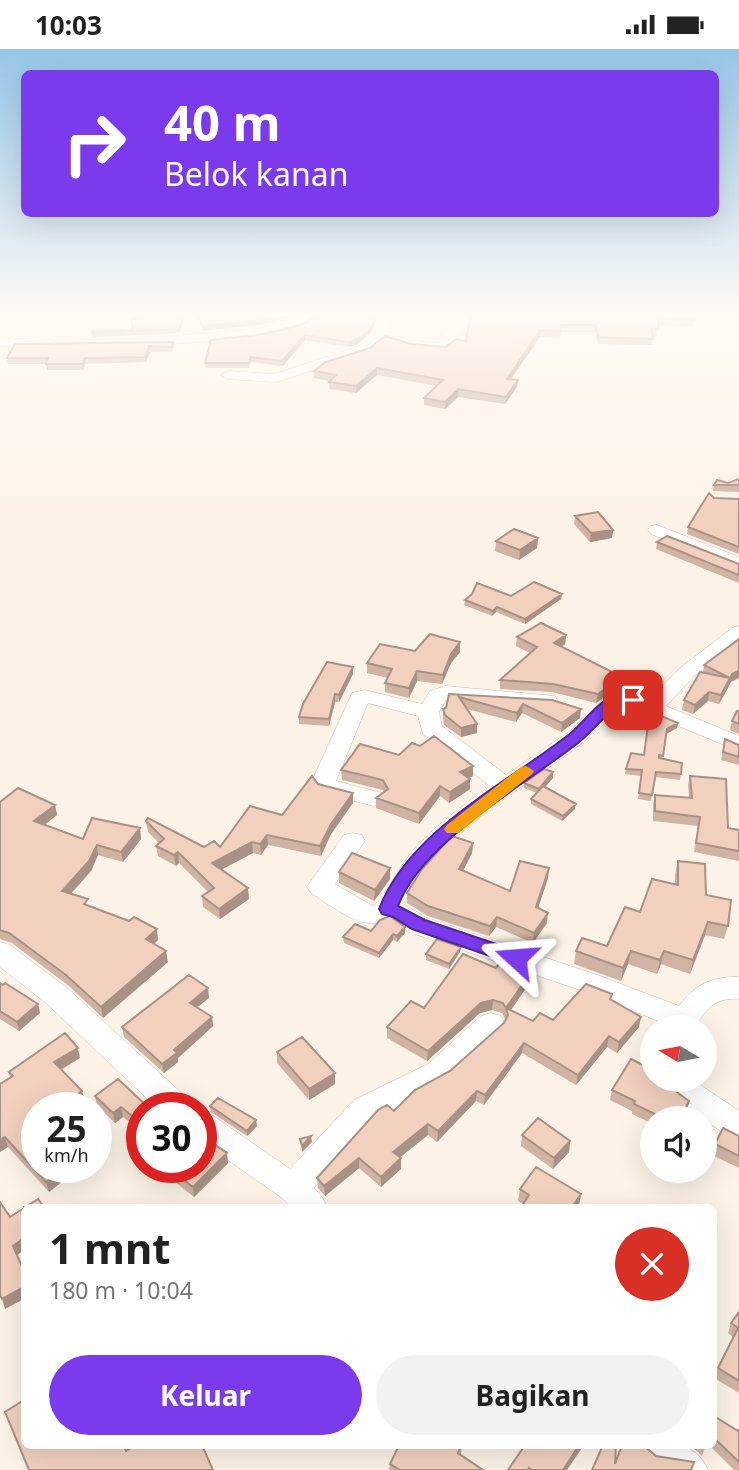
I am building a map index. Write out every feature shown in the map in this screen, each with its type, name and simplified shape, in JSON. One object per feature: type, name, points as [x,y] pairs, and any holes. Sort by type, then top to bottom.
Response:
[{"type":"street","points":[[657,530],[739,563]]},
{"type":"street","points":[[652,708],[687,672],[739,632]]},
{"type":"street","points":[[505,786],[431,729],[428,712],[438,696],[445,692],[570,706],[601,714]]},
{"type":"street","points":[[374,798],[324,785],[324,778],[360,698],[372,697],[428,712]]},
{"type":"street","points":[[353,841],[320,887],[368,915],[375,916],[388,909],[397,887],[438,841],[505,786],[573,739],[616,700],[624,698],[652,708],[739,744]]},
{"type":"street","points":[[388,909],[400,913],[418,925],[590,983],[664,1015]]},
{"type":"street","points":[[0,952],[57,996],[160,1092]]},
{"type":"street","points":[[688,1015],[708,991],[722,986],[739,988]]},
{"type":"street","points":[[217,1136],[302,1198],[365,1109],[438,1072],[491,1024]]},
{"type":"street","points":[[688,1092],[739,1127]]},
{"type":"street","points":[[656,1449],[689,1470]]},
{"type":"building","points":[[331,382],[360,382],[356,386]]},
{"type":"building","points":[[441,382],[516,382],[506,397],[458,389],[445,402],[424,398]]},
{"type":"building","points":[[739,479],[739,485],[714,485],[717,480],[728,483]]},
{"type":"building","points":[[709,493],[714,498],[739,499],[739,547],[688,527]]},
{"type":"building","points":[[598,512],[613,530],[591,533],[575,516]]},
{"type":"building","points":[[514,529],[538,538],[520,550],[496,541]]},
{"type":"building","points":[[667,536],[739,564],[739,575],[657,542]]},
{"type":"building","points":[[534,582],[562,594],[525,619],[497,607],[493,611],[465,600],[472,594],[477,583],[511,596]]},
{"type":"building","points":[[541,623],[566,635],[554,643],[622,677],[598,694],[553,684],[500,680],[537,647],[517,637]]},
{"type":"building","points":[[430,634],[460,642],[451,654],[443,675],[417,671],[409,688],[385,683],[392,669],[367,663],[380,644],[415,651]]},
{"type":"building","points":[[739,639],[739,671],[732,674],[730,679],[704,665]]},
{"type":"building","points":[[327,662],[353,667],[339,695],[335,694],[329,719],[299,717],[303,704]]},
{"type":"building","points":[[700,672],[730,678],[721,695],[709,692],[695,705],[684,700]]},
{"type":"building","points":[[449,694],[552,700],[581,709],[562,723],[523,704],[517,713],[459,697],[477,724],[461,728],[445,715],[443,709],[446,708]]},
{"type":"building","points":[[624,703],[678,723],[667,729],[663,756],[659,755],[659,758],[682,763],[681,774],[656,772],[652,795],[639,793],[642,770],[626,769],[631,753],[644,755],[648,725],[617,711]]},
{"type":"building","points":[[739,711],[739,724],[732,721]]},
{"type":"building","points":[[434,736],[473,766],[460,772],[470,779],[450,792],[440,786],[419,813],[376,798],[388,789],[383,780],[341,770],[360,744],[399,755],[412,743],[420,746]]},
{"type":"building","points":[[725,739],[739,745],[739,757],[723,752]]},
{"type":"building","points":[[544,769],[553,772],[539,789],[524,783]]},
{"type":"building","points":[[312,776],[318,784],[353,793],[331,824],[320,846],[267,835],[260,844],[252,842],[212,863],[248,888],[219,909],[202,896],[214,888],[178,852],[174,855],[156,846],[164,839],[146,821],[148,818],[204,847],[214,841],[220,847],[250,806],[282,815]]},
{"type":"building","points":[[690,776],[726,779],[728,828],[739,830],[739,851],[696,843],[700,817],[655,811],[655,795],[692,798]]},
{"type":"building","points":[[543,786],[576,804],[563,816],[531,799]]},
{"type":"building","points":[[18,788],[55,805],[34,821],[83,839],[92,818],[140,828],[121,852],[97,845],[89,861],[62,891],[88,899],[84,904],[129,921],[134,917],[157,929],[146,939],[166,951],[101,1007],[66,975],[9,933],[0,930],[0,802]]},
{"type":"building","points":[[452,836],[473,843],[459,869],[510,891],[520,861],[549,868],[536,907],[548,913],[534,933],[497,917],[490,926],[428,906],[407,893],[422,869]]},
{"type":"building","points":[[352,853],[390,868],[375,890],[339,872]]},
{"type":"building","points":[[678,861],[705,864],[706,895],[731,900],[728,926],[708,922],[693,960],[664,951],[660,960],[631,951],[623,968],[576,951],[582,938],[607,946],[625,907],[640,912],[652,879],[678,885]]},
{"type":"building","points":[[390,916],[405,927],[397,936],[393,934],[379,953],[343,937],[355,924],[371,931],[380,920]]},
{"type":"building","points":[[437,939],[461,947],[449,964],[426,954]]},
{"type":"building","points":[[463,954],[496,968],[504,956],[534,968],[506,1008],[503,1003],[493,1000],[481,1003],[428,1051],[387,1027],[411,1001],[424,1008]]},
{"type":"building","points":[[189,975],[208,988],[190,1003],[212,1017],[174,1050],[177,1053],[162,1064],[122,1027]]},
{"type":"building","points":[[0,983],[5,983],[38,1004],[17,1022],[0,1011]]},
{"type":"building","points":[[586,984],[612,994],[610,999],[640,1016],[619,1042],[609,1036],[578,1075],[524,1043],[485,1095],[477,1091],[438,1131],[428,1124],[393,1152],[401,1158],[381,1177],[359,1158],[324,1186],[317,1178],[378,1110],[387,1105],[394,1111],[415,1090],[450,1071],[504,1023],[508,1015],[506,1008],[533,1021],[540,1013],[553,1020]]},
{"type":"building","points":[[65,1033],[78,1048],[54,1062],[82,1091],[21,1092],[21,1155],[5,1137],[0,1140],[0,1084],[13,1076],[9,1072]]},
{"type":"building","points":[[302,1037],[335,1073],[309,1089],[277,1052]]},
{"type":"building","points":[[631,1059],[640,1064],[640,1092],[677,1092],[689,1101],[686,1106],[640,1107],[634,1104],[635,1101],[612,1090]]},
{"type":"building","points":[[118,1079],[132,1092],[126,1092],[126,1111],[121,1107],[113,1113],[112,1092],[100,1092]]},
{"type":"building","points":[[217,1099],[256,1120],[247,1131],[217,1111]]},
{"type":"building","points":[[538,1118],[570,1141],[554,1158],[522,1135]]},
{"type":"building","points":[[723,1128],[739,1136],[739,1156],[717,1145]]},
{"type":"building","points":[[311,1136],[302,1146],[300,1139]]},
{"type":"building","points":[[217,1146],[227,1153],[217,1163]]},
{"type":"building","points":[[536,1167],[581,1194],[574,1204],[523,1204],[529,1195],[520,1189]]},
{"type":"building","points":[[0,1202],[10,1217],[21,1210],[21,1240],[13,1246],[21,1264],[21,1289],[2,1299]]},
{"type":"building","points":[[739,1312],[739,1381],[718,1368],[738,1328],[731,1323]]},
{"type":"building","points":[[21,1402],[21,1449],[204,1449],[213,1470],[29,1470],[5,1412]]},
{"type":"building","points":[[717,1418],[738,1431],[739,1429],[739,1462],[717,1441]]},
{"type":"building","points":[[397,1449],[460,1449],[458,1453],[483,1470],[400,1470],[390,1464]]},
{"type":"building","points":[[522,1449],[576,1449],[563,1470],[508,1470]]},
{"type":"building","points":[[601,1449],[616,1449],[615,1464],[621,1449],[648,1449],[656,1456],[694,1462],[691,1470],[592,1470]]},
{"type":"slow traffic","points":[[453,829],[526,771]]},
{"type":"route","points":[[516,958],[418,925],[400,913],[388,909],[397,887],[438,841],[505,786],[573,739],[616,700],[633,700]]}]
